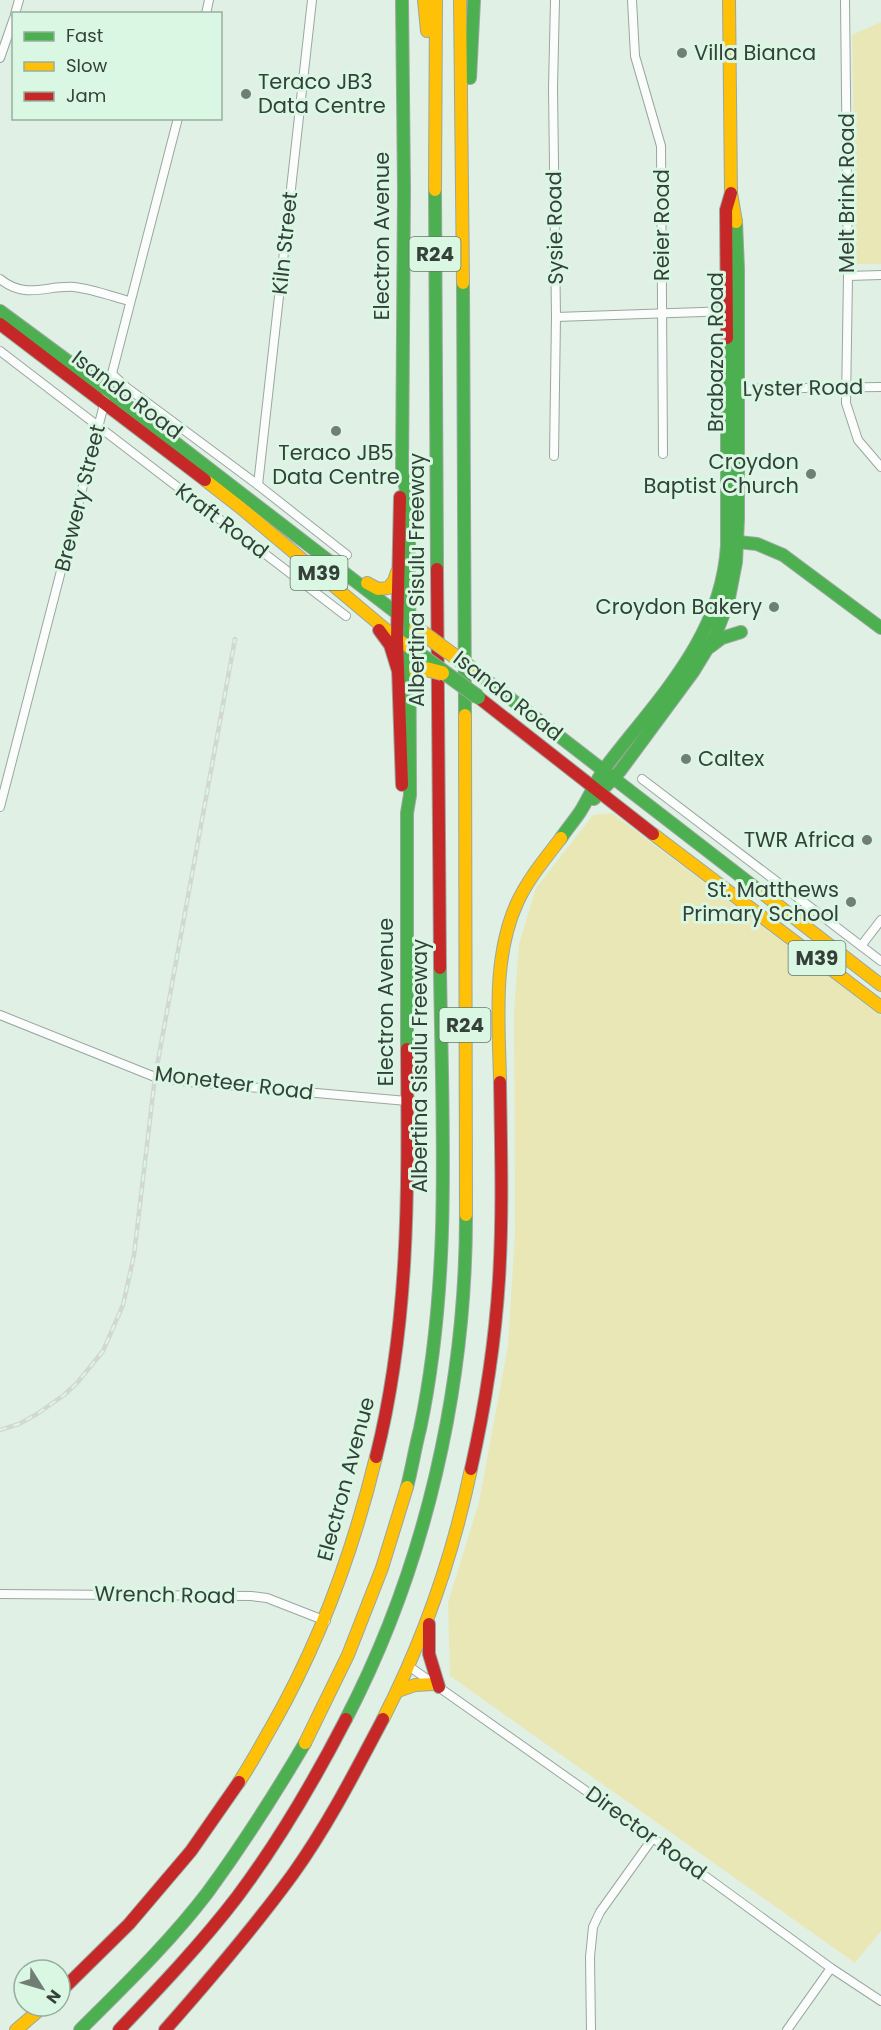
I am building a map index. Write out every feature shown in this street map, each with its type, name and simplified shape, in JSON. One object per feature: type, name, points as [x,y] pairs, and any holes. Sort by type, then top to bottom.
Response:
[{"type":"main road","name":"Electron Avenue","points":[[402,0],[402,472],[398,572],[408,622]]},
{"type":"main road","points":[[424,0],[435,96]]},
{"type":"main road","name":"Albertina Sisulu Freeway","points":[[80,2030],[147,1962],[227,1867],[272,1799],[316,1724],[363,1623],[386,1555],[408,1481],[428,1388],[439,1299],[442,1184],[436,0]]},
{"type":"main road","name":"R24","points":[[119,2030],[203,1939],[252,1876],[288,1822],[333,1746],[366,1677],[409,1568],[430,1493],[451,1390],[466,1245],[463,139],[460,0]]},
{"type":"main road","points":[[463,139],[469,118],[474,0]]},
{"type":"main road","name":"Brabazon Road","points":[[165,2030],[222,1968],[287,1884],[348,1786],[410,1667],[453,1546],[468,1490],[493,1352],[501,1241],[500,1000],[503,953],[510,922],[524,889],[545,857],[609,774],[695,671],[722,622],[730,595],[732,541],[731,311],[735,218],[731,193],[729,0]]},
{"type":"main road","name":"Isando Road","points":[[0,311],[407,646],[478,697],[596,791],[881,1007]]},
{"type":"main road","name":"Isando Road","points":[[0,324],[105,397],[344,572],[881,985]]},
{"type":"main road","name":"Electron Avenue","points":[[72,1980],[129,1925],[158,1892],[210,1826],[273,1726],[304,1669],[326,1620],[360,1526],[381,1445],[400,1325],[406,1251],[407,813],[402,795],[408,672],[408,514],[402,472]]},
{"type":"main road","points":[[732,541],[753,541],[783,555],[881,628]]},
{"type":"main road","name":"Brabazon Road","points":[[609,774],[679,673],[703,634],[712,615],[722,583],[732,541]]},
{"type":"main road","points":[[344,572],[352,572],[373,587],[384,589],[392,585],[398,572]]},
{"type":"main road","points":[[364,611],[408,672],[426,669],[446,674]]},
{"type":"main road","points":[[710,647],[722,638],[741,632]]},
{"type":"main road","points":[[398,1691],[415,1685],[437,1685],[429,1654],[430,1614]]},
{"type":"main road","points":[[16,2030],[30,2018]]},
{"type":"street","name":"Kiln Street","points":[[258,485],[312,0]]},
{"type":"street","name":"Sysie Road","points":[[554,456],[555,0]]},
{"type":"street","name":"Reier Road","points":[[632,0],[635,56],[661,146],[663,454]]},
{"type":"street","name":"Melt Brink Road","points":[[845,0],[848,276],[846,403],[854,433],[867,453],[881,467]]},
{"type":"street","points":[[0,58],[12,22]]},
{"type":"street","name":"Brewery Street","points":[[0,807],[177,120]]},
{"type":"street","points":[[848,276],[881,275]]},
{"type":"street","points":[[0,279],[20,289],[39,291],[72,287],[129,301]]},
{"type":"street","points":[[556,316],[731,311]]},
{"type":"street","name":"Isando Road","points":[[0,351],[99,427]]},
{"type":"street","points":[[112,374],[347,555]]},
{"type":"street","name":"Lyster Road","points":[[732,389],[881,387]]},
{"type":"street","name":"Kraft Road","points":[[99,427],[346,616]]},
{"type":"street","points":[[642,779],[881,961]]},
{"type":"street","points":[[861,946],[881,920]]},
{"type":"street","name":"Moneteer Road","points":[[0,1015],[155,1077],[407,1101]]},
{"type":"street","name":"Wrench Road","points":[[0,1594],[251,1596],[267,1598],[326,1620]]},
{"type":"street","name":"Director Road","points":[[410,1667],[653,1838],[831,1968],[881,2001]]},
{"type":"street","points":[[591,2030],[590,1958],[594,1927],[600,1912],[653,1838]]},
{"type":"street","points":[[786,2030],[831,1968]]},
{"type":"shaded area","points":[[881,22],[881,264],[856,264],[852,35]]},
{"type":"shaded area","points":[[612,813],[881,1016],[881,1931],[855,1963],[450,1676],[448,1603],[479,1502],[508,1346],[515,1232],[514,1013],[519,944],[536,888],[593,815]]},
{"type":"railway","points":[[0,1430],[19,1424],[37,1414],[77,1383],[103,1351],[123,1305],[134,1255],[155,1077],[235,639]]},
{"type":"traffic: fast","points":[[402,0],[404,189],[402,479]]},
{"type":"traffic: fast","points":[[470,78],[474,0]]},
{"type":"traffic: fast","points":[[435,190],[437,569]]},
{"type":"traffic: fast","points":[[594,799],[620,771],[693,672],[715,636],[728,603],[736,562],[738,519],[736,222]]},
{"type":"traffic: fast","points":[[463,283],[465,715]]},
{"type":"traffic: fast","points":[[0,311],[107,390],[416,628]]},
{"type":"traffic: fast","points":[[561,838],[580,812],[605,768],[684,666],[713,610],[722,579],[727,546],[727,338]]},
{"type":"traffic: fast","points":[[402,472],[406,490],[409,538],[410,795],[407,813],[407,1049]]},
{"type":"traffic: fast","points":[[729,541],[757,544],[783,555],[881,628]]},
{"type":"traffic: fast","points":[[710,647],[722,638],[741,632]]},
{"type":"traffic: fast","points":[[415,651],[478,697]]},
{"type":"traffic: fast","points":[[476,672],[757,889]]},
{"type":"traffic: fast","points":[[407,1487],[430,1372],[441,1257],[443,1142],[440,968]]},
{"type":"traffic: fast","points":[[346,1719],[374,1660],[398,1599],[419,1537],[436,1474],[449,1409],[458,1345],[464,1280],[466,1215]]},
{"type":"traffic: fast","points":[[80,2030],[162,1946],[208,1892],[234,1856],[305,1743]]},
{"type":"traffic: slow","points":[[424,0],[427,31]]},
{"type":"traffic: slow","points":[[435,190],[436,0]]},
{"type":"traffic: slow","points":[[460,0],[463,283]]},
{"type":"traffic: slow","points":[[729,0],[731,193],[736,222]]},
{"type":"traffic: slow","points":[[205,480],[397,639],[415,651]]},
{"type":"traffic: slow","points":[[367,583],[378,589],[388,588],[397,572]]},
{"type":"traffic: slow","points":[[416,628],[476,672]]},
{"type":"traffic: slow","points":[[416,671],[426,669],[442,673]]},
{"type":"traffic: slow","points":[[465,715],[466,1215]]},
{"type":"traffic: slow","points":[[653,834],[881,1007]]},
{"type":"traffic: slow","points":[[500,1082],[498,1014],[500,969],[509,924],[526,886],[561,838]]},
{"type":"traffic: slow","points":[[757,889],[881,985]]},
{"type":"traffic: slow","points":[[239,1782],[289,1694],[320,1629],[346,1561],[376,1457]]},
{"type":"traffic: slow","points":[[383,1719],[411,1659],[435,1597],[446,1565],[471,1469]]},
{"type":"traffic: slow","points":[[305,1743],[348,1655],[382,1568],[407,1487]]},
{"type":"traffic: slow","points":[[398,1691],[415,1685],[434,1684]]},
{"type":"traffic: slow","points":[[16,2030],[30,2018]]},
{"type":"traffic: jam","points":[[727,338],[726,210],[731,193]]},
{"type":"traffic: jam","points":[[0,324],[205,480]]},
{"type":"traffic: jam","points":[[400,497],[397,639],[402,785]]},
{"type":"traffic: jam","points":[[437,569],[440,968]]},
{"type":"traffic: jam","points":[[379,630],[390,645],[398,671]]},
{"type":"traffic: jam","points":[[478,697],[653,834]]},
{"type":"traffic: jam","points":[[376,1457],[395,1356],[405,1254],[407,1049]]},
{"type":"traffic: jam","points":[[471,1469],[489,1375],[497,1303],[501,1206],[500,1082]]},
{"type":"traffic: jam","points":[[429,1624],[429,1654],[439,1687]]},
{"type":"traffic: jam","points":[[119,2030],[195,1948],[237,1897],[295,1810],[346,1719]]},
{"type":"traffic: jam","points":[[165,2030],[231,1954],[293,1874],[329,1817],[383,1719]]},
{"type":"traffic: jam","points":[[72,1980],[129,1924],[191,1851],[239,1782]]},
{"type":"place","name":"Villa Bianca","points":[[682,53]]},
{"type":"place","name":"Teraco JB3 Data Centre","points":[[246,94]]},
{"type":"place","name":"Teraco JB5 Data Centre","points":[[336,431]]},
{"type":"place","name":"Croydon Baptist Church","points":[[811,474]]},
{"type":"place","name":"Croydon Bakery","points":[[774,607]]},
{"type":"place","name":"Caltex","points":[[686,759]]},
{"type":"place","name":"TWR Africa","points":[[867,840]]},
{"type":"place","name":"St. Matthews Primary School","points":[[851,902]]}]
